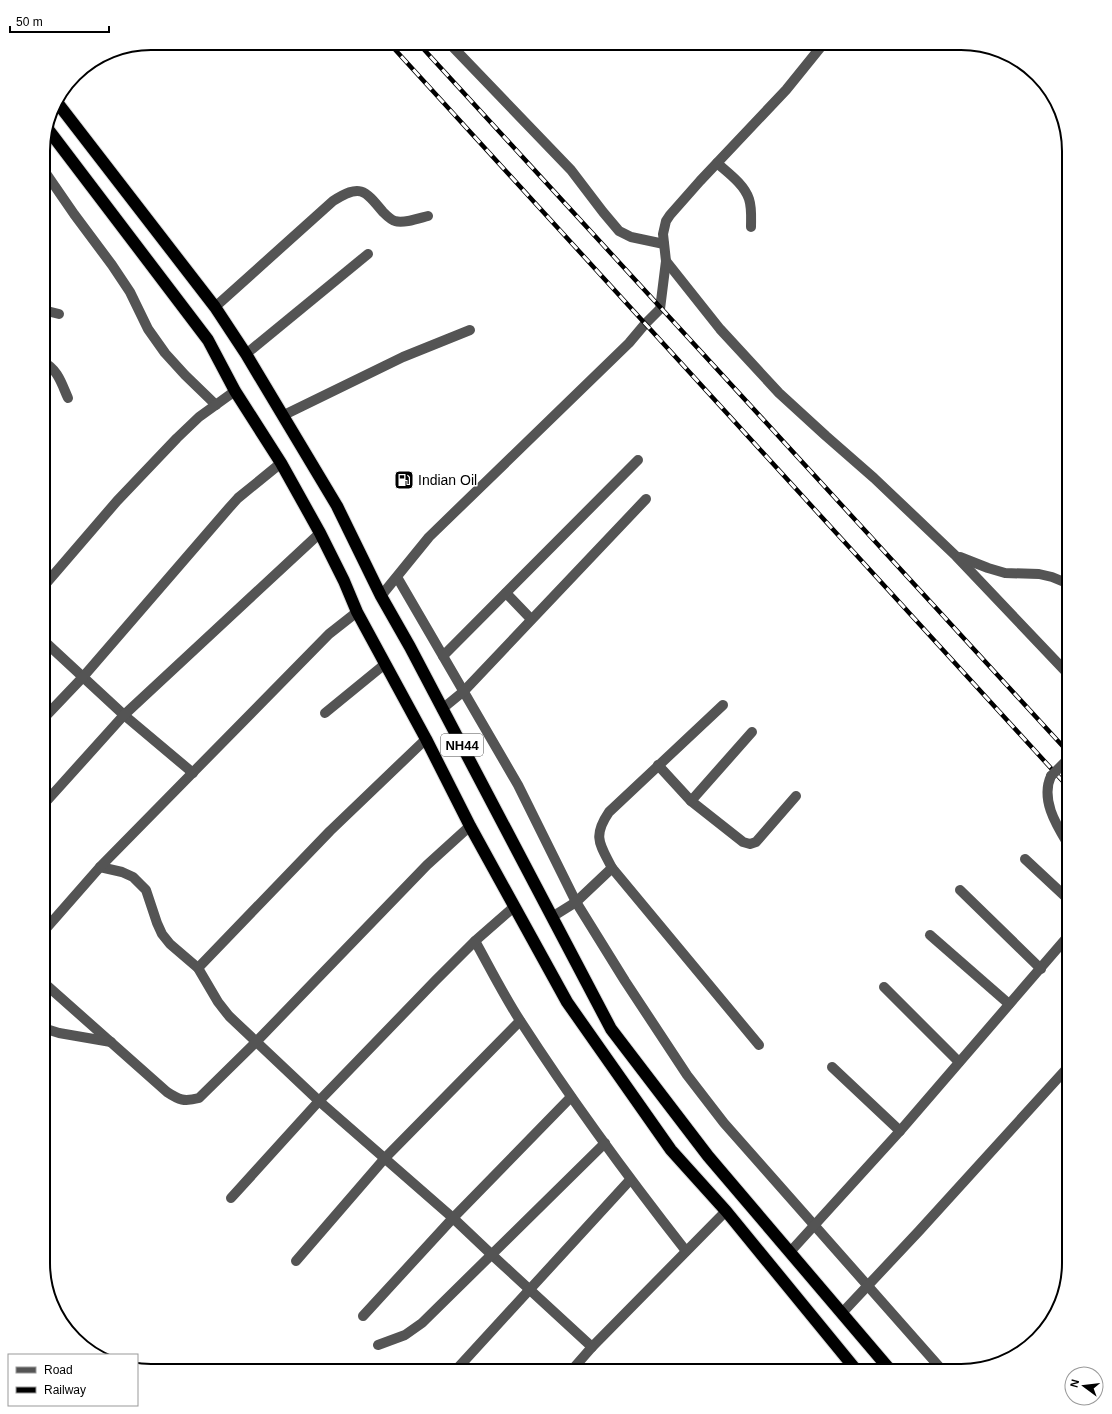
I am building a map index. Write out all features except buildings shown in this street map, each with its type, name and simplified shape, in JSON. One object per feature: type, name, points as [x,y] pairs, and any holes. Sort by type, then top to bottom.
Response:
[{"type":"highway","name":"NH44","points":[[61,107],[215,307],[284,415],[337,506],[381,596],[611,1029],[708,1156],[885,1364]]},
{"type":"highway","name":"NH44","points":[[52,133],[208,340],[235,391],[281,463],[320,533],[344,581],[357,612],[426,739],[470,826],[567,1002],[671,1150],[726,1211],[851,1364]]},
{"type":"street","points":[[456,50],[566,165],[619,231],[631,237],[664,244]]},
{"type":"street","points":[[381,596],[429,538],[629,343],[660,309],[666,261],[663,234],[664,227],[670,215],[786,90],[818,50]]},
{"type":"street","points":[[717,163],[742,187],[748,197],[751,207],[752,228]]},
{"type":"street","points":[[50,179],[130,292],[148,329],[165,353],[216,405]]},
{"type":"street","points":[[215,307],[333,201],[347,192],[356,190],[364,192],[371,197],[387,216],[394,221],[401,222],[428,216]]},
{"type":"street","points":[[246,354],[368,254]]},
{"type":"street","points":[[666,261],[720,329],[779,393],[874,478],[956,556],[1062,668]]},
{"type":"street","points":[[50,312],[59,314]]},
{"type":"street","points":[[284,415],[397,359],[470,330]]},
{"type":"street","points":[[50,365],[55,371],[68,398]]},
{"type":"street","points":[[50,578],[117,501],[167,448],[199,417],[235,391]]},
{"type":"street","points":[[443,656],[638,460]]},
{"type":"street","points":[[50,712],[83,677],[238,498],[281,463]]},
{"type":"street","points":[[442,709],[464,691],[646,499]]},
{"type":"street","points":[[50,797],[124,715],[320,533]]},
{"type":"street","points":[[956,556],[1005,573],[1039,574],[1062,581]]},
{"type":"street","points":[[397,577],[518,785],[576,902],[625,981],[687,1075],[724,1123],[937,1364]]},
{"type":"street","points":[[506,593],[531,619]]},
{"type":"street","points":[[50,924],[100,867],[330,634],[357,612]]},
{"type":"street","points":[[50,646],[124,715],[193,774]]},
{"type":"street","points":[[325,714],[386,664]]},
{"type":"street","points":[[723,705],[609,812],[603,821],[598,834],[600,843],[612,868],[759,1045]]},
{"type":"street","points":[[691,801],[752,732]]},
{"type":"street","points":[[198,968],[330,831],[426,739]]},
{"type":"street","points":[[658,765],[691,801],[743,842],[750,844],[756,842],[796,796]]},
{"type":"street","points":[[1062,765],[1051,776],[1048,788],[1049,803],[1053,818],[1062,834]]},
{"type":"street","points":[[50,988],[166,1092],[178,1099],[189,1100],[199,1098],[256,1042],[427,865],[470,826]]},
{"type":"street","points":[[1025,859],[1062,893]]},
{"type":"street","points":[[100,867],[122,872],[133,877],[140,883],[146,890],[162,934],[170,944],[198,968],[218,1002],[229,1016],[319,1101],[453,1218],[592,1347]]},
{"type":"street","points":[[552,917],[576,902],[612,868]]},
{"type":"street","points":[[960,890],[1041,969]]},
{"type":"street","points":[[230,1198],[319,1101],[475,941],[514,907]]},
{"type":"street","points":[[930,935],[1009,1004]]},
{"type":"street","points":[[475,941],[520,1021],[630,1180],[686,1251]]},
{"type":"street","points":[[790,1252],[900,1131],[1062,944]]},
{"type":"street","points":[[884,987],[960,1062]]},
{"type":"street","points":[[296,1262],[385,1158],[520,1021]]},
{"type":"street","points":[[50,1030],[111,1042]]},
{"type":"street","points":[[832,1067],[900,1131]]},
{"type":"street","points":[[842,1313],[1062,1074]]},
{"type":"street","points":[[363,1316],[453,1218],[572,1097]]},
{"type":"street","points":[[378,1345],[405,1335],[415,1329],[605,1143]]},
{"type":"street","points":[[460,1364],[630,1180]]},
{"type":"street","points":[[577,1364],[726,1211]]},
{"type":"railway","points":[[395,50],[1062,780]]},
{"type":"railway","points":[[424,50],[1062,745]]},
{"type":"place","name":"Indian Oil","points":[[404,480]]}]
